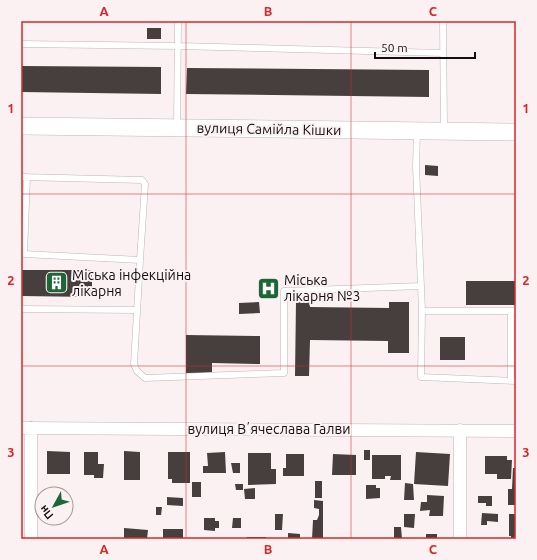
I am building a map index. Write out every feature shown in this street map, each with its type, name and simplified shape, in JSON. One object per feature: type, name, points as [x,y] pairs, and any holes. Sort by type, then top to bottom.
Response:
[{"type":"street","name":"вулиця Самійла Кішки","points":[[21,126],[516,132]]},
{"type":"street","name":"вулиця Вʼячеслава Галви","points":[[26,428],[516,431]]},
{"type":"street","points":[[26,428],[31,539]]},
{"type":"street","points":[[460,430],[460,539]]},
{"type":"lane","points":[[177,128],[178,21]]},
{"type":"lane","points":[[443,21],[444,131]]},
{"type":"lane","points":[[21,44],[178,46],[443,53]]},
{"type":"lane","points":[[417,131],[416,166],[422,310],[421,377],[514,381],[513,311],[422,310]]},
{"type":"lane","points":[[140,260],[24,254],[24,176],[142,180],[145,184],[134,364],[137,371],[145,378],[284,373],[284,291],[421,286]]},
{"type":"lane","points":[[21,309],[137,310]]},
{"type":"building","points":[[147,28],[161,28],[161,39],[147,39]]},
{"type":"building","points":[[21,66],[161,67],[161,94],[21,92]]},
{"type":"building","points":[[187,68],[429,70],[429,97],[186,94]]},
{"type":"building","points":[[425,165],[438,166],[438,176],[425,175]]},
{"type":"building","name":"Міська інфекційна лікарня","points":[[21,270],[92,270],[92,297],[21,296]]},
{"type":"building","points":[[466,281],[516,281],[516,305],[466,305]]},
{"type":"building","points":[[296,301],[310,301],[310,307],[389,308],[389,302],[409,302],[409,353],[388,353],[388,341],[310,340],[309,376],[295,376]]},
{"type":"building","points":[[259,302],[260,313],[239,314],[239,303]]},
{"type":"building","points":[[186,335],[260,336],[260,364],[212,363],[212,374],[186,374]]},
{"type":"building","points":[[440,337],[465,337],[465,360],[440,360]]},
{"type":"building","points":[[364,450],[370,450],[370,460],[364,460]]},
{"type":"building","points":[[47,451],[70,452],[70,474],[47,474]]},
{"type":"building","points":[[124,451],[140,452],[140,480],[124,480]]},
{"type":"building","points":[[84,452],[98,452],[98,464],[104,464],[103,478],[94,478],[94,475],[84,475]]},
{"type":"building","points":[[168,452],[190,452],[190,483],[172,483],[172,479],[168,479]]},
{"type":"building","points":[[225,452],[226,473],[203,473],[203,466],[208,466],[207,453]]},
{"type":"building","points":[[416,452],[450,454],[448,486],[414,484]]},
{"type":"building","points":[[248,453],[271,453],[271,469],[276,469],[276,484],[248,485]]},
{"type":"building","points":[[286,454],[304,454],[304,476],[283,476],[283,468],[286,468]]},
{"type":"building","points":[[333,454],[356,455],[356,475],[332,475]]},
{"type":"building","points":[[372,455],[401,455],[401,480],[390,480],[391,476],[385,476],[385,479],[372,479]]},
{"type":"building","points":[[485,456],[507,456],[507,460],[512,460],[511,479],[497,479],[497,474],[485,474]]},
{"type":"building","points":[[231,463],[240,463],[240,473],[233,473]]},
{"type":"building","points":[[513,468],[516,468],[516,505],[508,505],[508,489],[512,489]]},
{"type":"building","points":[[315,481],[322,481],[322,498],[315,498]]},
{"type":"building","points":[[192,482],[201,482],[201,497],[192,497]]},
{"type":"building","points":[[405,483],[413,484],[414,500],[404,500]]},
{"type":"building","points":[[235,484],[243,484],[243,490],[236,490]]},
{"type":"building","points":[[366,485],[376,485],[376,488],[380,488],[380,498],[366,499]]},
{"type":"building","points":[[255,488],[255,499],[245,499],[244,489]]},
{"type":"building","points":[[427,495],[444,496],[443,516],[429,516],[430,510],[420,511],[421,502],[427,502]]},
{"type":"building","points":[[478,496],[492,496],[492,506],[486,506],[486,503],[478,503]]},
{"type":"building","points":[[167,497],[183,498],[183,506],[167,505]]},
{"type":"building","points":[[314,500],[323,501],[323,539],[312,539],[313,520],[317,520],[319,515],[319,509],[314,508]]},
{"type":"building","points":[[156,507],[162,507],[161,515],[156,515]]},
{"type":"building","points":[[482,513],[498,514],[498,522],[487,521],[487,525],[481,525]]},
{"type":"building","points":[[275,514],[283,514],[282,530],[275,530]]},
{"type":"building","points":[[404,514],[415,514],[414,528],[404,527]]},
{"type":"building","points":[[509,514],[516,514],[516,539],[511,539],[511,536],[509,536]]},
{"type":"building","points":[[204,518],[215,518],[215,521],[219,521],[219,528],[215,528],[215,531],[204,530]]},
{"type":"building","points":[[233,518],[241,518],[241,528],[232,528]]},
{"type":"building","points":[[394,527],[401,527],[402,539],[394,539]]},
{"type":"building","points":[[124,528],[148,530],[147,539],[124,539]]},
{"type":"building","points":[[163,529],[183,529],[183,539],[163,539]]},
{"type":"building","points":[[288,533],[300,534],[300,539],[288,539]]},
{"type":"building","points":[[426,534],[437,534],[437,539],[426,539]]},
{"type":"building","points":[[247,537],[266,537],[266,539],[246,539]]},
{"type":"place","name":"Міська інфекційна лікарня","points":[[57,283]]},
{"type":"place","name":"Міська лікарня №3","points":[[268,288]]}]
